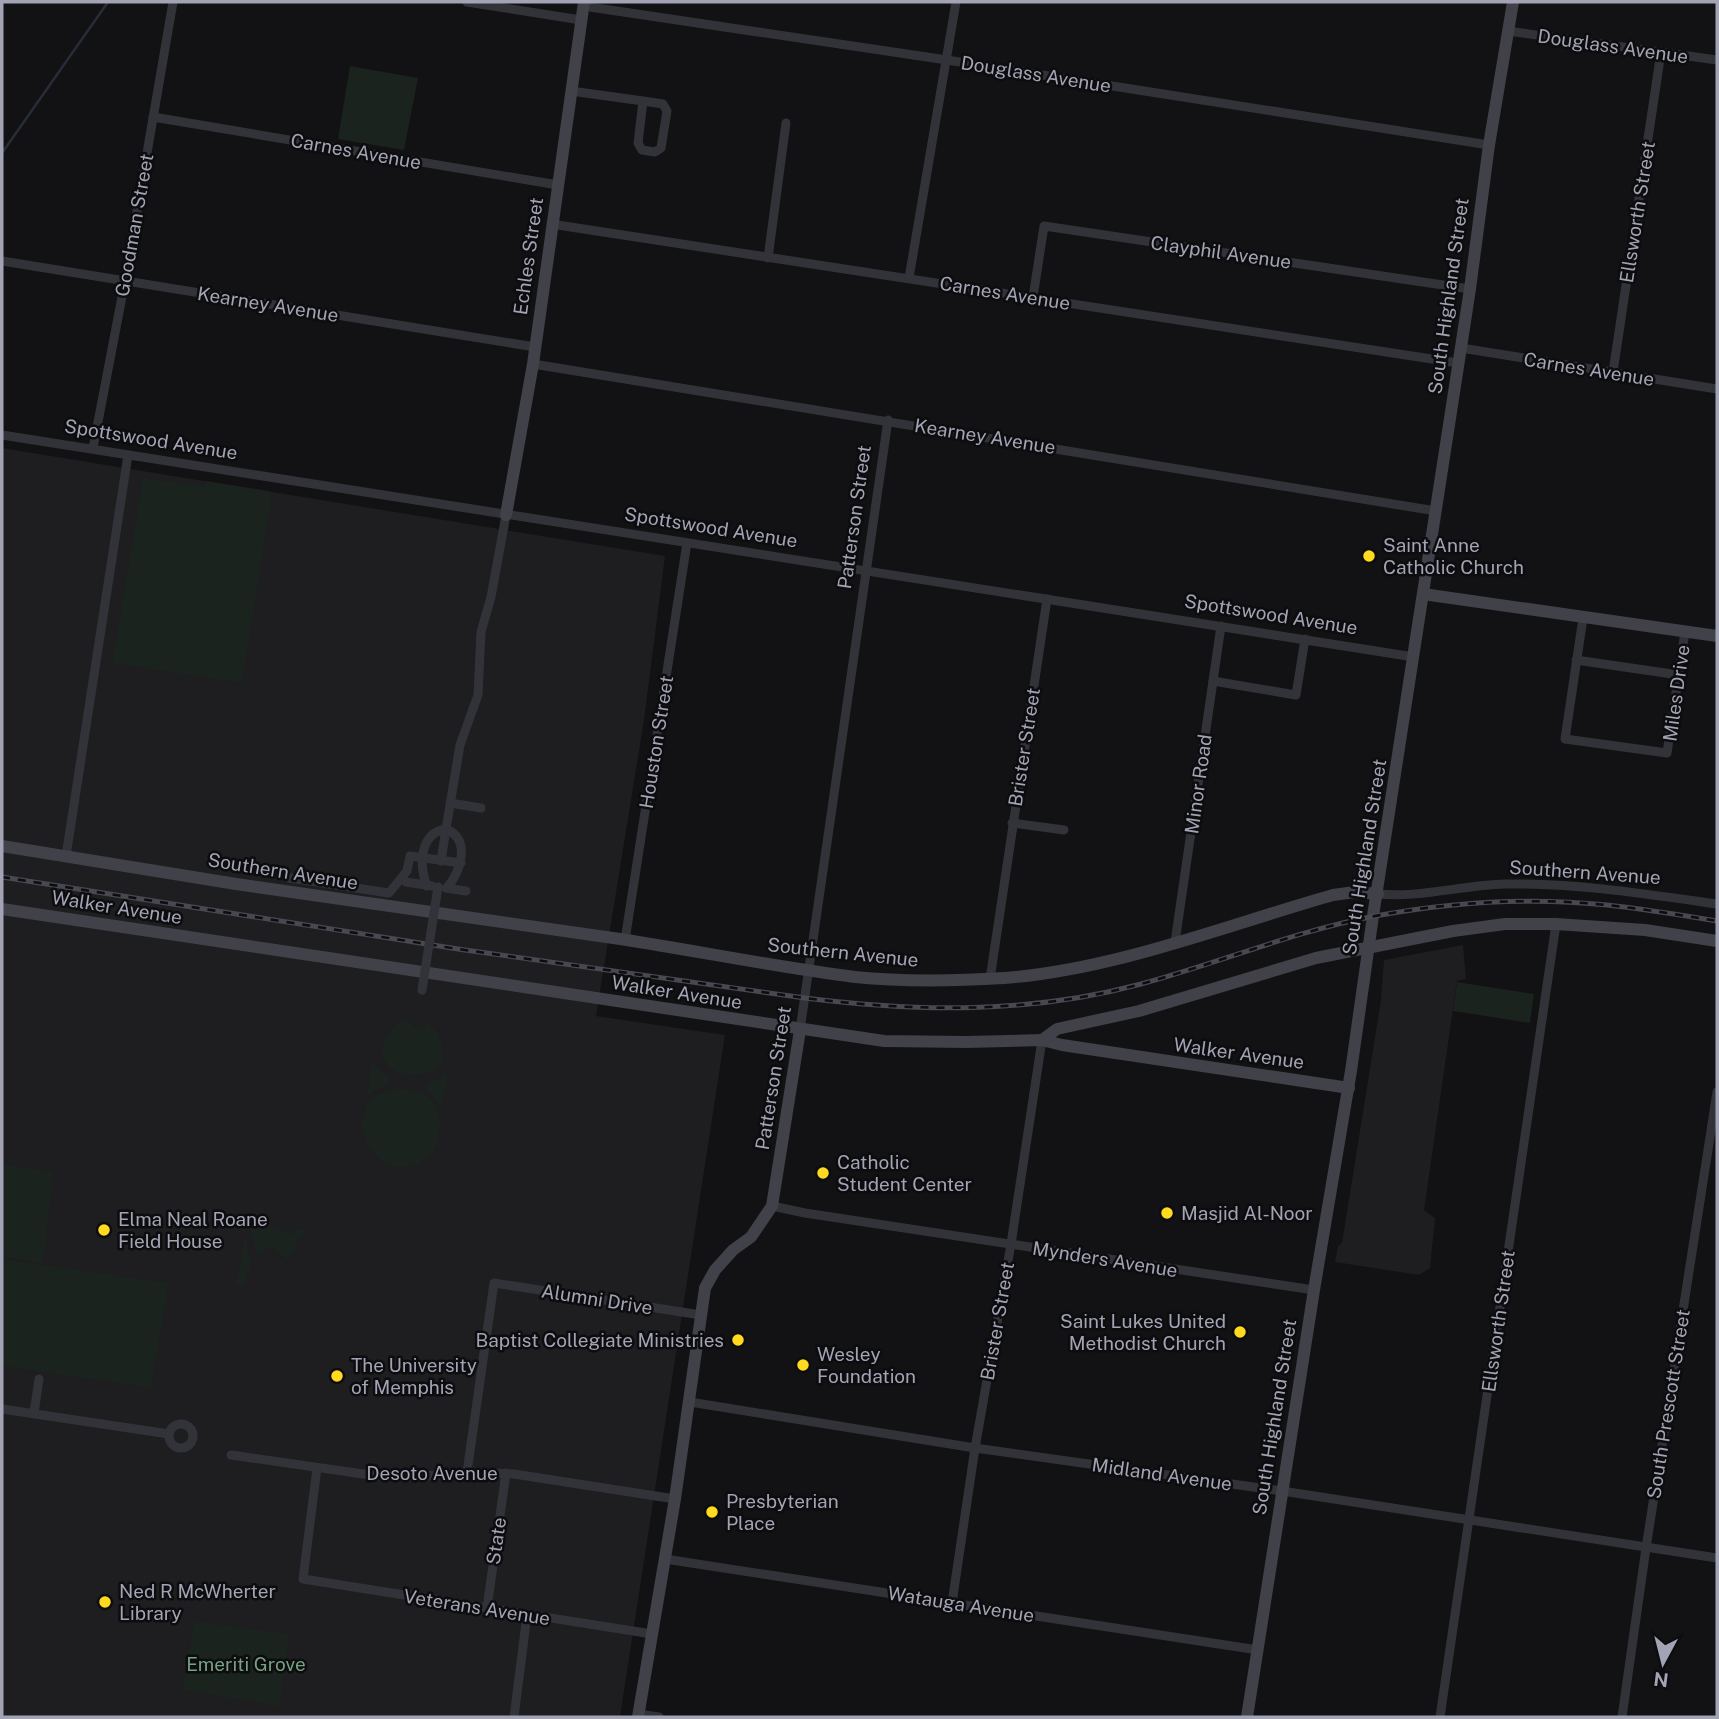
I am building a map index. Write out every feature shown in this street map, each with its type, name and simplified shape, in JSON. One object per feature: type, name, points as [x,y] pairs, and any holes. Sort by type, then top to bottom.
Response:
[{"type":"street","name":"Goodman Street","points":[[93,448],[173,2]]},
{"type":"street","name":"Douglass Avenue","points":[[467,2],[583,9],[947,60],[1489,145]]},
{"type":"street","points":[[909,278],[956,2]]},
{"type":"street","name":"South Highland Street","points":[[1247,1717],[1314,1290],[1349,1088],[1470,289],[1489,145],[1513,2]]},
{"type":"street","name":"Echles Street","points":[[506,515],[533,364],[583,9]]},
{"type":"street","name":"Douglass Avenue","points":[[1508,31],[1717,60]]},
{"type":"street","name":"Ellsworth Street","points":[[1613,373],[1661,52]]},
{"type":"street","points":[[571,91],[643,101],[663,104],[667,111],[661,148],[655,152],[642,150],[638,143],[643,101]]},
{"type":"street","name":"Carnes Avenue","points":[[153,117],[558,185]]},
{"type":"street","points":[[768,258],[786,123]]},
{"type":"street","name":"Carnes Avenue","points":[[551,224],[1458,363]]},
{"type":"street","name":"Clayphil Avenue","points":[[1033,297],[1044,226],[1470,289]]},
{"type":"street","name":"Kearney Avenue","points":[[2,261],[535,347]]},
{"type":"street","name":"Carnes Avenue","points":[[1461,348],[1717,389]]},
{"type":"street","name":"Kearney Avenue","points":[[533,364],[1436,511]]},
{"type":"street","name":"Patterson Street","points":[[638,1716],[675,1499],[705,1288],[715,1270],[733,1250],[751,1237],[772,1206],[809,970],[888,420]]},
{"type":"street","name":"Spottswood Avenue","points":[[2,435],[1414,657]]},
{"type":"street","points":[[66,856],[128,455]]},
{"type":"street","points":[[441,860],[460,746],[478,695],[481,632],[491,597],[506,515]]},
{"type":"street","name":"Houston Street","points":[[625,940],[687,543]]},
{"type":"street","points":[[1423,594],[1717,636]]},
{"type":"street","name":"Brister Street","points":[[990,979],[1046,598]]},
{"type":"street","points":[[1583,618],[1576,660],[1679,674]]},
{"type":"street","name":"Minor Road","points":[[1175,942],[1221,626]]},
{"type":"street","name":"Miles Drive","points":[[1576,660],[1565,739],[1667,754],[1685,632]]},
{"type":"street","points":[[1213,681],[1296,695],[1305,639]]},
{"type":"street","points":[[450,803],[481,808]]},
{"type":"street","points":[[1012,822],[1064,830]]},
{"type":"street","points":[[437,887],[422,872],[424,849],[432,835],[446,829]]},
{"type":"street","points":[[437,887],[456,877],[461,863],[457,839],[446,829]]},
{"type":"street","name":"Southern Avenue","points":[[2,846],[809,970],[901,980],[990,979],[1091,965],[1333,895],[1355,892],[1397,896],[1501,884],[1552,884],[1717,904]]},
{"type":"street","points":[[290,878],[389,893],[407,871],[410,856],[461,863]]},
{"type":"street","points":[[406,882],[466,891]]},
{"type":"street","points":[[422,990],[437,887]]},
{"type":"street","name":"Walker Avenue","points":[[2,909],[800,1030],[884,1041],[1042,1040],[1349,1088]]},
{"type":"street","points":[[1042,1040],[1057,1029],[1139,1011],[1315,958],[1453,931],[1505,924],[1556,925],[1644,930],[1717,941]]},
{"type":"street","name":"Ellsworth Street","points":[[1440,1717],[1556,925]]},
{"type":"street","name":"Brister Street","points":[[952,1603],[1042,1040]]},
{"type":"street","name":"South Prescott Street","points":[[1622,1717],[1717,1092]]},
{"type":"street","name":"Mynders Avenue","points":[[772,1206],[1314,1290]]},
{"type":"street","name":"Alumni Drive","points":[[467,1472],[494,1283],[701,1315]]},
{"type":"street","points":[[34,1413],[39,1378]]},
{"type":"street","name":"Midland Avenue","points":[[690,1402],[975,1448],[1282,1491],[1717,1558]]},
{"type":"street","points":[[2,1409],[169,1434]]},
{"type":"street","name":"Desoto Avenue","points":[[230,1455],[377,1476],[506,1473],[675,1499]]},
{"type":"street","name":"Veterans Avenue","points":[[317,1468],[303,1579],[652,1634]]},
{"type":"street","name":"State","points":[[486,1608],[506,1473]]},
{"type":"street","name":"Watauga Avenue","points":[[665,1559],[1258,1650]]},
{"type":"street","points":[[514,1717],[527,1615]]},
{"type":"street","points":[[638,1716],[659,1717]]},
{"type":"shaded area","name":"The University of Memphis","points":[[2,448],[665,556],[644,720],[596,1016],[725,1035],[620,1717],[2,1717]]},
{"type":"shaded area","points":[[1463,945],[1466,979],[1457,981],[1424,1210],[1435,1218],[1430,1268],[1419,1275],[1335,1262],[1338,1246],[1342,1243],[1381,1000],[1384,960]]},
{"type":"green space","points":[[350,66],[418,78],[404,150],[338,139]]},
{"type":"green space","points":[[143,478],[205,486],[206,481],[269,491],[272,496],[242,683],[112,663]]},
{"type":"green space","points":[[1457,982],[1534,994],[1530,1023],[1453,1011]]},
{"type":"green space","points":[[405,1018],[413,1027],[424,1027],[429,1022],[433,1027],[443,1050],[439,1067],[424,1073],[409,1074],[388,1065],[383,1055],[383,1044],[390,1031]]},
{"type":"green space","points":[[374,1063],[383,1074],[390,1076],[389,1083],[367,1096],[371,1065]]},
{"type":"green space","points":[[445,1074],[448,1076],[442,1107],[426,1089],[427,1082]]},
{"type":"green space","points":[[397,1088],[427,1095],[440,1120],[434,1149],[429,1156],[411,1166],[393,1166],[379,1158],[368,1144],[362,1127],[364,1111],[375,1097]]},
{"type":"green space","points":[[2,1164],[54,1172],[43,1263],[2,1257]]},
{"type":"green space","points":[[251,1221],[264,1229],[276,1228],[289,1234],[299,1228],[304,1229],[304,1232],[287,1260],[274,1248],[266,1249],[257,1255],[249,1224]]},
{"type":"green space","points":[[245,1237],[252,1264],[242,1288],[236,1284]]},
{"type":"green space","points":[[2,1259],[169,1283],[151,1388],[2,1366]]},
{"type":"green space","name":"Emeriti Grove","points":[[195,1621],[289,1634],[280,1706],[182,1690]]},
{"type":"waterway","points":[[2,153],[108,2]]},
{"type":"railway","points":[[2,877],[458,949],[805,998],[931,1008],[1015,1005],[1099,994],[1170,976],[1345,922],[1432,907],[1549,901],[1635,908],[1717,921]]},
{"type":"place","name":"Saint Anne Catholic Church","points":[[1369,556]]},
{"type":"place","name":"Catholic Student Center","points":[[823,1173]]},
{"type":"place","name":"Masjid Al-Noor","points":[[1167,1213]]},
{"type":"place","name":"Elma Neal Roane Field House","points":[[104,1230]]},
{"type":"place","name":"Saint Lukes United Methodist Church","points":[[1240,1332]]},
{"type":"place","name":"Baptist Collegiate Ministries","points":[[738,1340]]},
{"type":"place","name":"Wesley Foundation","points":[[803,1365]]},
{"type":"place","name":"The University of Memphis","points":[[337,1376]]},
{"type":"place","name":"Presbyterian Place","points":[[712,1512]]},
{"type":"place","name":"Ned R McWherter Library","points":[[105,1602]]}]
